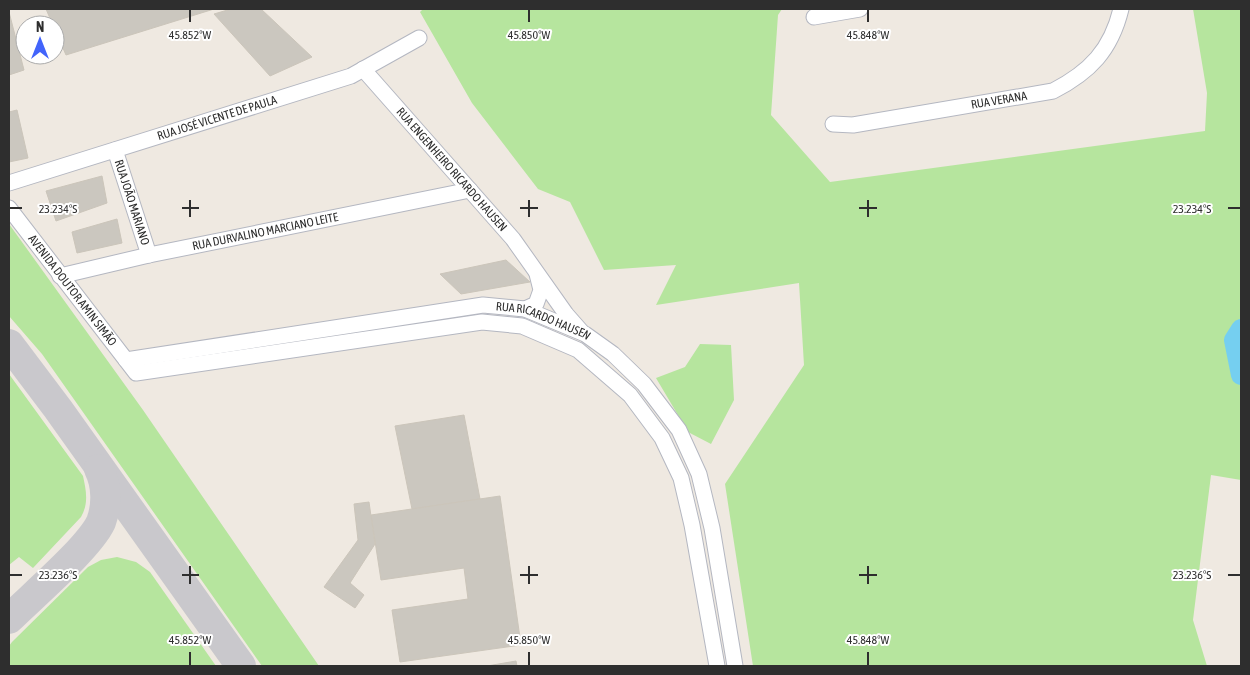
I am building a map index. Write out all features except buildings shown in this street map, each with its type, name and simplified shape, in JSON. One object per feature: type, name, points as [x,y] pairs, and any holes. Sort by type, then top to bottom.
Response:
[{"type":"street","points":[[814,17],[860,9]]},
{"type":"street","name":"RUA VERANA","points":[[833,124],[853,124],[1053,91],[1082,74],[1094,62],[1116,28],[1121,9]]},
{"type":"street","name":"RUA JOSÉ VICENTE DE PAULA","points":[[9,183],[314,88],[363,69],[419,38]]},
{"type":"street","name":"RUA ENGENHEIRO RICARDO HAUSEN","points":[[363,69],[513,239],[566,314],[585,334]]},
{"type":"street","name":"RUA JOÃO MARIANO","points":[[115,150],[150,255]]},
{"type":"street","name":"RUA DURVALINO MARCIANO LEITE","points":[[60,276],[150,255],[470,190]]},
{"type":"street","name":"AVENIDA DOUTOR AMIN SIMÃO","points":[[9,208],[136,374]]},
{"type":"street","points":[[525,309],[536,304],[541,290],[537,273]]},
{"type":"street","name":"RUA RICARDO HAUSEN","points":[[126,360],[483,304],[525,309],[585,334],[613,354],[644,384],[679,430],[691,456],[699,474],[712,528],[735,666]]},
{"type":"street","name":"RUA RICARDO HAUSEN","points":[[136,374],[482,322],[522,326],[578,350],[630,395],[662,438],[681,478],[692,525],[717,666]]},
{"type":"green space","points":[[423,9],[782,9],[778,15],[771,115],[830,182],[1205,131],[1207,93],[1193,9],[1241,9],[1241,480],[1211,475],[1193,620],[1207,666],[753,666],[725,484],[804,365],[799,283],[656,305],[676,265],[604,270],[570,202],[538,189],[472,103],[420,12]]},
{"type":"green space","points":[[9,224],[143,410],[319,666],[262,666],[42,354],[9,316]]},
{"type":"green space","points":[[700,344],[731,345],[734,400],[711,444],[688,432],[656,378],[685,367]]},
{"type":"green space","points":[[9,374],[83,476],[86,491],[86,502],[81,517],[33,568],[19,557],[9,565]]},
{"type":"green space","points":[[117,557],[136,562],[150,572],[216,666],[9,666],[9,646],[12,642],[88,567],[101,560]]},
{"type":"waterway","points":[[1241,329],[1234,340],[1241,375]]},
{"type":"taxiway","points":[[9,344],[58,409],[241,666]]},
{"type":"taxiway","points":[[9,619],[59,572],[95,533],[101,522],[105,496],[104,482],[99,469]]}]
